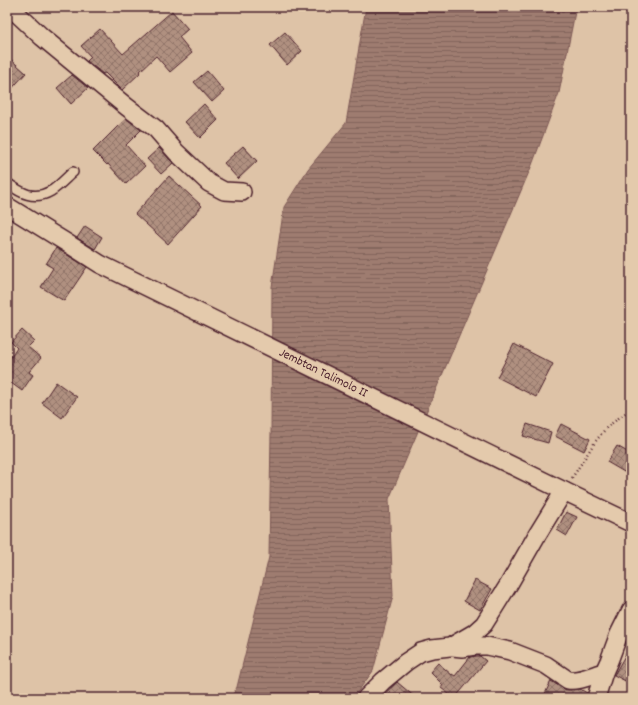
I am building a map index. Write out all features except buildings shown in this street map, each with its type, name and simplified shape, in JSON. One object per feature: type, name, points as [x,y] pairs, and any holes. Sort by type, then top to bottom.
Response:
[{"type":"street","points":[[10,7],[42,37],[156,129],[176,152],[209,183],[224,191],[242,192]]},
{"type":"street","name":"Jembtan Talimolo II","points":[[7,206],[100,264],[631,523]]},
{"type":"street","points":[[450,647],[474,633],[484,624],[564,491]]},
{"type":"street","points":[[596,698],[604,672],[610,661],[619,634],[631,610]]},
{"type":"street","points":[[366,698],[383,681],[421,652],[450,647],[462,648],[487,646],[510,651],[546,665],[568,680],[577,680],[604,672]]},
{"type":"lane","points":[[7,183],[19,191],[32,196],[40,195],[52,191],[73,172]]},
{"type":"path","points":[[564,491],[595,442],[607,427],[631,410]]},
{"type":"shaded area","points":[[366,7],[576,7],[559,93],[532,165],[389,499],[393,596],[373,671],[353,698],[231,698],[237,687],[269,557],[272,287],[284,207],[308,169],[346,123]]}]
